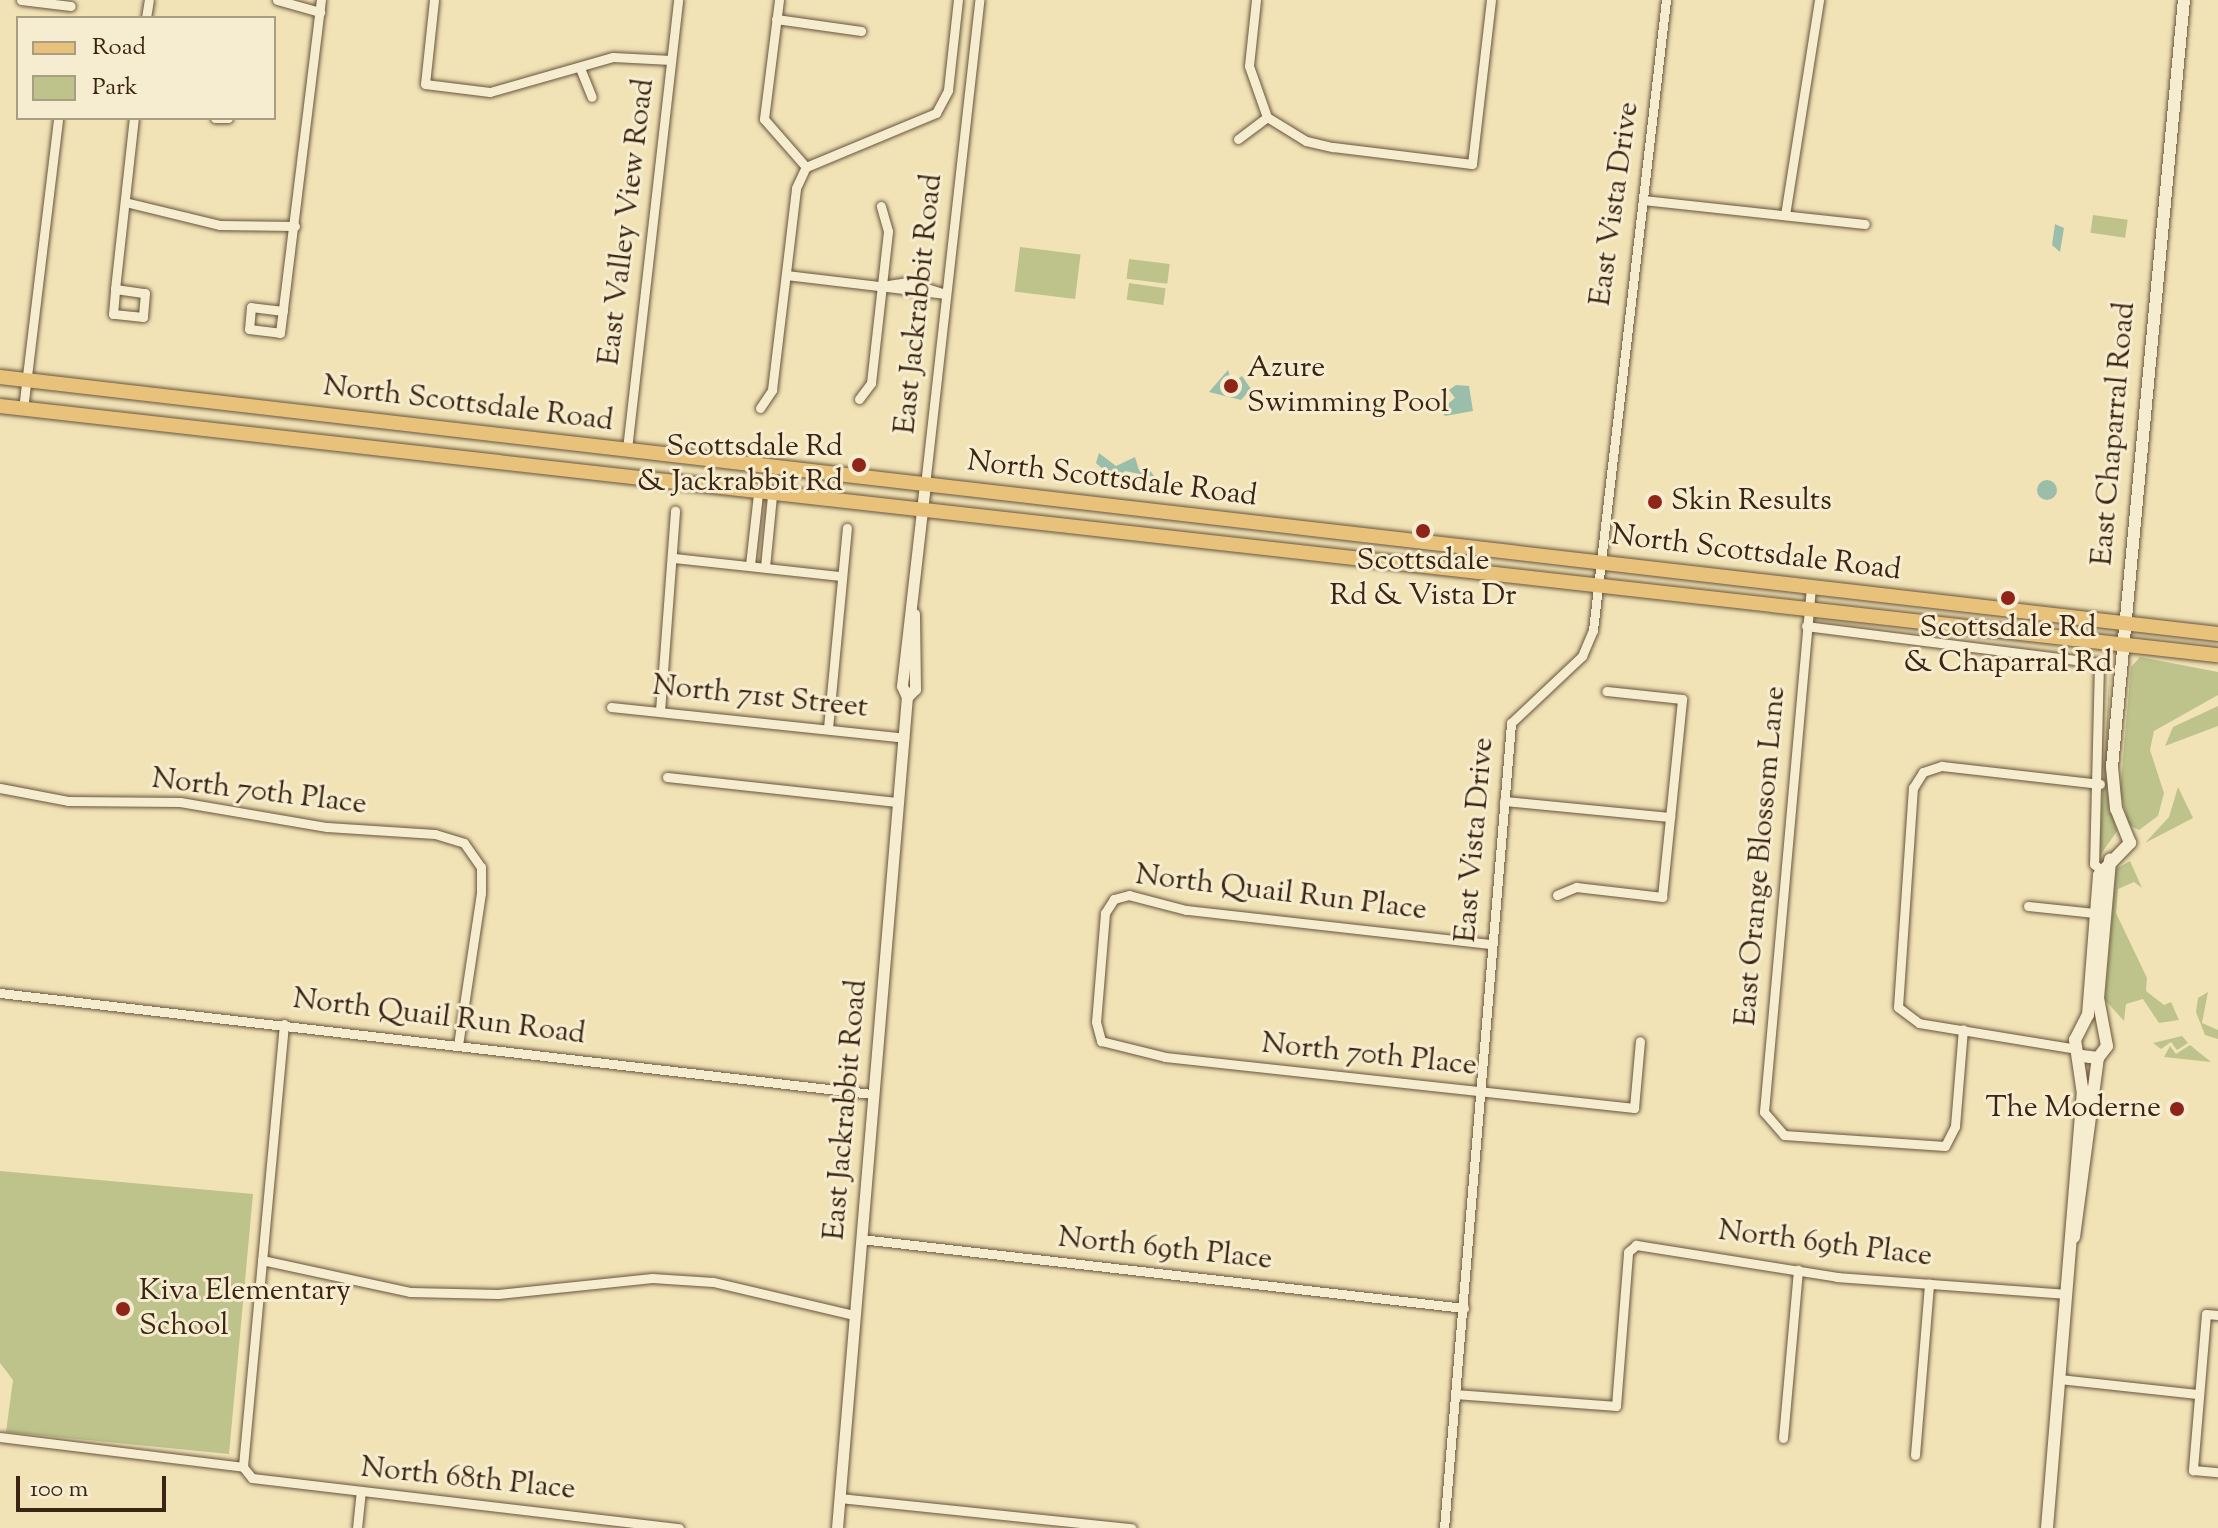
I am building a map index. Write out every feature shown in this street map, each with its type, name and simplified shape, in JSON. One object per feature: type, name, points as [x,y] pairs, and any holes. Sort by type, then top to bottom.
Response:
[{"type":"main road","name":"East Chaparral Road","points":[[2098,1058],[2107,1046],[2094,986],[2095,913],[2106,865],[2130,843],[2113,779],[2122,644],[2184,0]]},
{"type":"main road","name":"North Scottsdale Road","points":[[0,377],[2218,634]]},
{"type":"main road","name":"North Scottsdale Road","points":[[0,406],[1160,541],[2218,655]]},
{"type":"main road","points":[[1160,541],[1164,511]]},
{"type":"main road","points":[[1233,548],[1239,521]]},
{"type":"main road","points":[[2198,653],[2218,666]]},
{"type":"main road","name":"East Chaparral Road","points":[[2079,1053],[2081,1031],[2094,986],[2106,865]]},
{"type":"main road","points":[[2081,1031],[2102,1031]]},
{"type":"main road","points":[[2047,1528],[2069,1255],[2079,1053],[2098,1058],[2069,1255]]},
{"type":"street","points":[[21,0],[72,3]]},
{"type":"street","points":[[277,0],[320,12]]},
{"type":"street","points":[[283,311],[321,0]]},
{"type":"street","points":[[434,0],[425,84],[490,92],[613,57],[671,60]]},
{"type":"street","name":"East Valley View Road","points":[[627,449],[678,0]]},
{"type":"street","points":[[779,0],[764,119],[806,167]]},
{"type":"street","points":[[760,408],[772,390],[796,188],[806,167],[936,113],[948,90],[958,0]]},
{"type":"street","name":"East Jackrabbit Road","points":[[837,1528],[897,802],[907,697],[915,689],[914,614],[925,485],[979,0]]},
{"type":"street","points":[[1256,0],[1249,66],[1267,117],[1306,141],[1472,164],[1491,0]]},
{"type":"street","name":"East Vista Drive","points":[[1444,1528],[1464,1308],[1490,944],[1511,723],[1582,656],[1597,589],[1666,0]]},
{"type":"street","points":[[1785,215],[1819,0]]},
{"type":"street","points":[[776,19],[861,31]]},
{"type":"street","points":[[580,68],[592,97]]},
{"type":"street","points":[[1238,139],[1267,117]]},
{"type":"street","points":[[23,409],[58,120]]},
{"type":"street","points":[[115,289],[134,120]]},
{"type":"street","points":[[1643,200],[1865,224]]},
{"type":"street","points":[[125,202],[220,225],[295,226]]},
{"type":"street","points":[[859,399],[871,383],[888,231],[881,206]]},
{"type":"street","points":[[786,275],[882,286],[908,282],[946,294]]},
{"type":"street","points":[[750,565],[765,494]]},
{"type":"street","points":[[765,494],[765,567]]},
{"type":"street","points":[[660,711],[674,558],[675,511]]},
{"type":"street","points":[[828,728],[847,528]]},
{"type":"street","points":[[674,558],[841,576]]},
{"type":"street","name":"East Orange Blossom Lane","points":[[1811,587],[1764,1112],[1773,1128],[1905,1148],[1945,1146],[1955,1126],[1963,1029]]},
{"type":"street","points":[[1806,626],[2091,657],[2104,671],[2094,864],[2106,865]]},
{"type":"street","points":[[1557,895],[1576,887],[1662,897],[1682,699],[1606,691]]},
{"type":"street","name":"North 71st Street","points":[[611,707],[904,738]]},
{"type":"street","points":[[2079,1053],[2055,1040],[1963,1029],[1904,1015],[1896,982],[1913,788],[1923,772],[1942,766],[2100,784]]},
{"type":"street","points":[[667,777],[897,802]]},
{"type":"street","name":"North 70th Place","points":[[0,788],[68,801],[180,802],[464,843],[481,867],[481,893],[458,1045]]},
{"type":"street","points":[[1504,801],[1670,817]]},
{"type":"street","name":"North Quail Run Place","points":[[1101,1041],[1105,913],[1114,899],[1490,944]]},
{"type":"street","points":[[2028,906],[2095,913]]},
{"type":"street","name":"North Quail Run Road","points":[[0,993],[871,1094]]},
{"type":"street","points":[[0,1437],[243,1467],[284,1024]]},
{"type":"street","points":[[2055,1040],[2081,1031]]},
{"type":"street","name":"North 70th Place","points":[[1101,1041],[1165,1057],[1634,1108],[1640,1041]]},
{"type":"street","name":"North 69th Place","points":[[861,1239],[1464,1308]]},
{"type":"street","name":"North 69th Place","points":[[1456,1394],[1616,1406],[1628,1252],[1636,1245],[1798,1270],[2066,1294]]},
{"type":"street","points":[[262,1260],[410,1292],[498,1294],[652,1278],[713,1282],[854,1315]]},
{"type":"street","points":[[1783,1438],[1798,1270]]},
{"type":"street","points":[[1915,1455],[1929,1284]]},
{"type":"street","points":[[2218,1315],[2206,1314],[2193,1470],[2218,1472]]},
{"type":"street","points":[[2059,1379],[2197,1394]]},
{"type":"street","name":"North 68th Place","points":[[243,1467],[252,1478],[679,1528]]},
{"type":"street","points":[[357,1528],[361,1492]]},
{"type":"street","points":[[839,1498],[1131,1528]]},
{"type":"green space","points":[[2093,215],[2128,220],[2125,238],[2090,233]]},
{"type":"green space","points":[[1020,247],[1081,254],[1075,299],[1015,292]]},
{"type":"green space","points":[[1129,259],[1170,264],[1167,284],[1127,279]]},
{"type":"green space","points":[[1129,283],[1166,288],[1163,305],[1127,300]]},
{"type":"green space","points":[[2140,657],[2218,672],[2218,695],[2154,731],[2150,750],[2164,793],[2158,816],[2139,830],[2129,825],[2120,792],[2131,667]]},
{"type":"green space","points":[[2110,665],[2106,786],[2117,831],[2099,857]]},
{"type":"green space","points":[[2218,706],[2218,726],[2165,746],[2173,727]]},
{"type":"green space","points":[[2178,787],[2193,818],[2145,843],[2169,817]]},
{"type":"green space","points":[[2130,861],[2142,888],[2134,882],[2118,889],[2116,913],[2147,978],[2146,991],[2164,1005],[2171,1002],[2179,1020],[2159,1023],[2143,999],[2126,1004],[2124,1021],[2105,1000],[2116,869]]},
{"type":"green space","points":[[2208,992],[2202,1023],[2218,1030],[2218,1039],[2205,1035],[2196,1012],[2198,998]]},
{"type":"green space","points":[[2182,1036],[2188,1043],[2177,1050],[2171,1042],[2161,1049],[2153,1043]]},
{"type":"green space","points":[[2190,1045],[2211,1062],[2164,1057],[2170,1046],[2176,1054]]},
{"type":"green space","name":"Kiva Elementary School","points":[[0,1171],[253,1194],[229,1454],[6,1432],[13,1380],[0,1363]]},
{"type":"shaded area","points":[[2055,224],[2064,228],[2060,252],[2052,245]]},
{"type":"shaded area","name":"Azure Swimming Pool","points":[[1228,370],[1232,383],[1242,376],[1251,389],[1241,400],[1209,392]]},
{"type":"shaded area","points":[[1456,385],[1469,386],[1473,411],[1445,416],[1440,410],[1455,398],[1449,390]]},
{"type":"shaded area","points":[[1099,453],[1116,466],[1135,457],[1139,470],[1146,466],[1155,477],[1125,471],[1114,479],[1096,463]]},
{"type":"shaded area","points":[[2047,480],[2054,483],[2057,490],[2054,497],[2047,500],[2040,497],[2037,490],[2040,483]]},
{"type":"place","name":"Azure Swimming Pool","points":[[1231,386]]},
{"type":"place","name":"Scottsdale Rd & Jackrabbit Rd","points":[[859,465]]},
{"type":"place","name":"Skin Results","points":[[1655,502]]},
{"type":"place","name":"Scottsdale Rd & Vista Dr","points":[[1423,531]]},
{"type":"place","name":"Scottsdale Rd & Chaparral Rd","points":[[2008,598]]},
{"type":"place","name":"The Moderne","points":[[2177,1109]]},
{"type":"place","name":"Kiva Elementary School","points":[[123,1309]]}]
